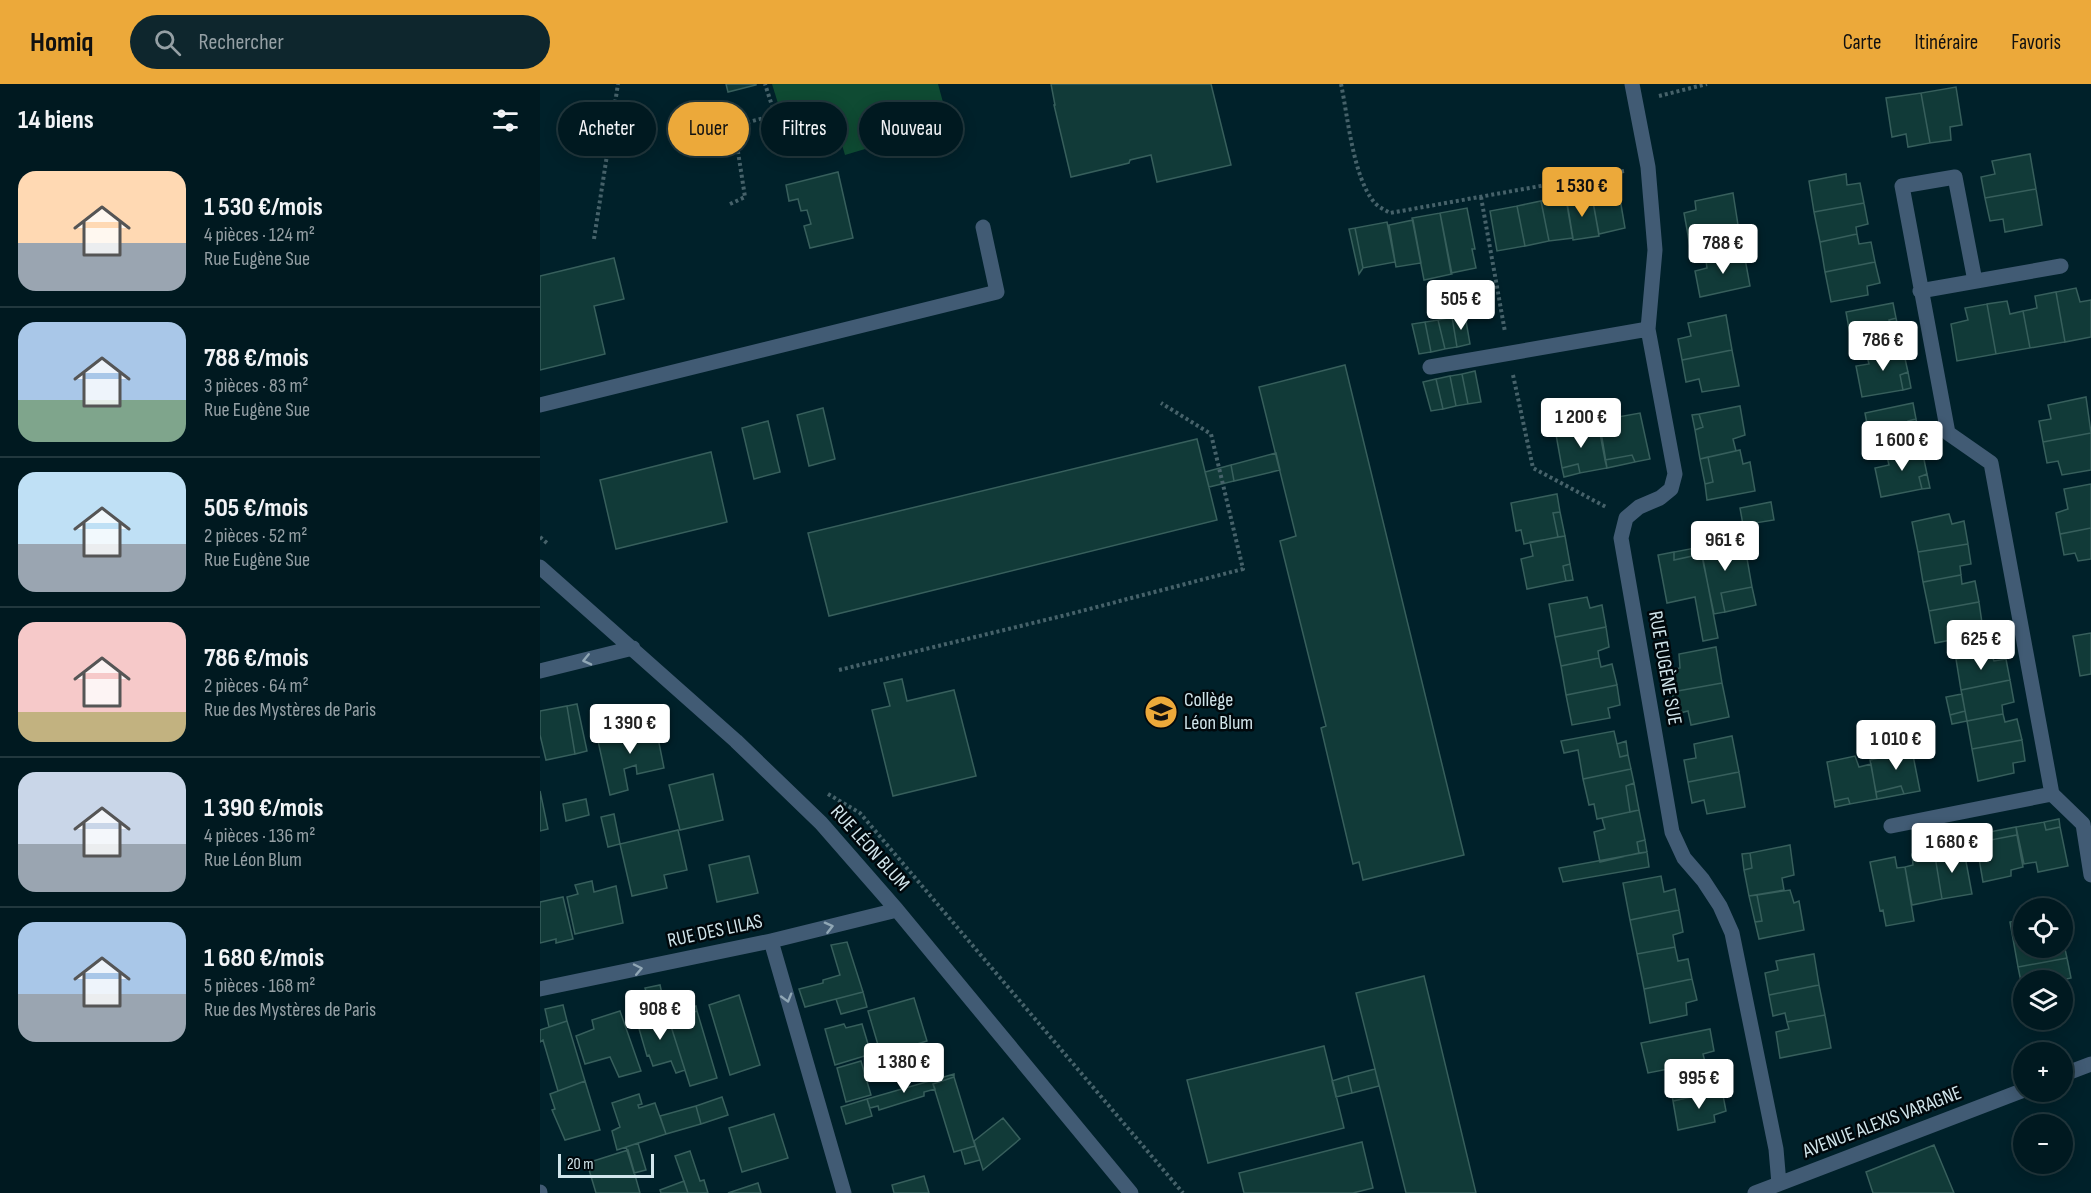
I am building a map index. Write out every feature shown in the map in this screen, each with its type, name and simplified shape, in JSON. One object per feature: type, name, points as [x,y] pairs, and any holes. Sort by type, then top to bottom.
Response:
[{"type":"street","name":"RUE EUGÈNE SUE","points":[[1632,84],[1648,167],[1655,250],[1648,329],[1675,474],[1671,489],[1660,498],[1639,507],[1626,518],[1622,538],[1672,832],[1684,858],[1703,880],[1720,906],[1732,933],[1776,1149],[1779,1184]]},
{"type":"street","points":[[1975,281],[1955,177],[1902,186],[1948,433],[1991,463],[2052,795],[2083,824],[2091,875]]},
{"type":"street","points":[[540,405],[998,292],[983,227]]},
{"type":"street","points":[[1920,291],[2061,266]]},
{"type":"street","points":[[1430,367],[1648,329]]},
{"type":"street","name":"RUE LÉON BLUM","points":[[540,567],[736,741],[821,823],[897,910],[1131,1193]]},
{"type":"street","points":[[540,671],[633,648]]},
{"type":"street","points":[[1891,826],[2052,795]]},
{"type":"street","name":"RUE DES LILAS","points":[[540,989],[771,941],[897,910]]},
{"type":"street","points":[[771,941],[844,1193]]},
{"type":"street","points":[[2073,1071],[2091,1064]]},
{"type":"street","name":"AVENUE ALEXIS VARAGNE","points":[[1755,1193],[2013,1094]]},
{"type":"path","points":[[594,239],[618,84]]},
{"type":"path","points":[[730,204],[745,197],[734,126],[775,115],[765,84]]},
{"type":"path","points":[[1341,84],[1357,164],[1366,190],[1376,204],[1390,213],[1648,167]]},
{"type":"path","points":[[1636,102],[1707,84]]},
{"type":"path","points":[[840,670],[1055,618],[1243,569],[1211,434],[1161,403]]},
{"type":"green space","points":[[772,84],[938,84],[943,102],[859,102],[859,151],[847,154],[847,102],[778,102]]},
{"type":"building","points":[[726,84],[756,84],[756,85],[728,92]]},
{"type":"building","points":[[1051,84],[1211,84],[1231,165],[1157,182],[1151,155],[1130,160],[1129,163],[1071,177]]},
{"type":"building","points":[[1956,87],[1962,125],[1950,127],[1951,140],[1930,143],[1921,93]]},
{"type":"building","points":[[1921,93],[1930,143],[1908,147],[1906,134],[1892,137],[1886,98]]},
{"type":"building","points":[[2030,154],[2036,189],[1985,198],[1981,177],[1995,174],[1992,161]]},
{"type":"building","points":[[838,172],[853,238],[810,248],[804,226],[811,224],[807,210],[801,211],[798,199],[789,201],[786,185]]},
{"type":"building","points":[[1846,174],[1847,185],[1860,183],[1864,203],[1814,212],[1809,181]]},
{"type":"building","points":[[1618,187],[1625,228],[1599,234],[1591,192]]},
{"type":"building","points":[[2036,189],[2042,225],[2005,232],[2003,219],[1990,221],[1985,198]]},
{"type":"building","points":[[1733,193],[1738,225],[1688,235],[1684,213],[1696,210],[1695,201]]},
{"type":"building","points":[[1592,195],[1599,236],[1573,240],[1566,199]]},
{"type":"building","points":[[1566,196],[1573,238],[1549,241],[1541,201]]},
{"type":"building","points":[[1541,201],[1549,241],[1525,246],[1517,206]]},
{"type":"building","points":[[1864,203],[1868,224],[1856,227],[1857,234],[1820,242],[1814,212]]},
{"type":"building","points":[[1517,206],[1525,246],[1497,251],[1490,211]]},
{"type":"building","points":[[1467,208],[1475,249],[1472,249],[1476,268],[1451,273],[1440,213]]},
{"type":"building","points":[[1440,213],[1452,274],[1424,280],[1412,218]]},
{"type":"building","points":[[1413,220],[1421,263],[1396,267],[1389,225]]},
{"type":"building","points":[[1387,222],[1395,262],[1363,268],[1355,228]]},
{"type":"building","points":[[1738,225],[1744,253],[1706,261],[1704,251],[1691,254],[1688,235]]},
{"type":"building","points":[[1355,228],[1363,268],[1359,274],[1349,229]]},
{"type":"building","points":[[1857,234],[1859,244],[1871,242],[1875,262],[1825,272],[1820,242]]},
{"type":"building","points":[[1744,253],[1750,286],[1700,297],[1695,271],[1707,268],[1706,261]]},
{"type":"building","points":[[614,258],[624,299],[594,306],[605,354],[540,370],[540,276]]},
{"type":"building","points":[[1875,262],[1880,283],[1867,286],[1868,295],[1831,302],[1825,272]]},
{"type":"building","points":[[2076,288],[2080,302],[2091,300],[2091,337],[2065,342],[2056,292]]},
{"type":"building","points":[[2056,292],[2065,342],[2030,348],[2023,311],[2037,308],[2035,296]]},
{"type":"building","points":[[2007,301],[2010,314],[2023,311],[2030,348],[1996,354],[1987,304]]},
{"type":"building","points":[[1893,303],[1896,318],[1889,320],[1895,347],[1863,352],[1860,339],[1851,340],[1846,312]]},
{"type":"building","points":[[1987,304],[1996,354],[1957,361],[1951,324],[1968,320],[1965,308]]},
{"type":"building","points":[[1465,315],[1470,344],[1457,347],[1452,317]]},
{"type":"building","points":[[1726,315],[1732,350],[1682,360],[1678,339],[1691,336],[1688,323]]},
{"type":"building","points":[[1452,317],[1457,347],[1445,349],[1438,320]]},
{"type":"building","points":[[1896,318],[1902,345],[1895,347],[1889,320]]},
{"type":"building","points":[[1438,320],[1445,349],[1431,352],[1425,322]]},
{"type":"building","points":[[1425,322],[1431,352],[1419,354],[1412,324]]},
{"type":"building","points":[[1902,345],[1908,372],[1900,375],[1903,390],[1862,397],[1856,366],[1869,364],[1866,352]]},
{"type":"building","points":[[1732,350],[1739,386],[1702,392],[1699,379],[1686,382],[1682,360]]},
{"type":"building","points":[[1345,365],[1464,855],[1363,880],[1359,862],[1353,864],[1321,728],[1326,726],[1280,541],[1296,536],[1259,387]]},
{"type":"building","points":[[1475,371],[1481,402],[1468,404],[1462,374]]},
{"type":"building","points":[[1908,372],[1911,388],[1903,390],[1900,375]]},
{"type":"building","points":[[1462,374],[1468,404],[1456,406],[1450,376]]},
{"type":"building","points":[[1450,376],[1456,406],[1443,409],[1436,379]]},
{"type":"building","points":[[1436,379],[1443,409],[1431,411],[1423,382]]},
{"type":"building","points":[[2086,397],[2091,433],[2043,442],[2039,421],[2051,419],[2048,405]]},
{"type":"building","points":[[1913,403],[1916,419],[1908,421],[1914,447],[1881,453],[1878,439],[1870,440],[1865,413]]},
{"type":"building","points":[[1740,406],[1745,435],[1733,439],[1736,451],[1700,459],[1695,430],[1703,427],[1699,414]]},
{"type":"building","points":[[823,408],[835,459],[809,466],[797,415]]},
{"type":"building","points":[[1640,413],[1650,459],[1635,462],[1632,455],[1605,460],[1599,428],[1614,425],[1612,418]]},
{"type":"building","points":[[1699,414],[1703,427],[1695,430],[1692,415]]},
{"type":"building","points":[[1916,419],[1921,445],[1914,447],[1908,421]]},
{"type":"building","points":[[768,421],[780,472],[754,479],[742,428]]},
{"type":"building","points":[[1585,424],[1588,435],[1601,432],[1607,468],[1580,473],[1578,464],[1562,468],[1555,429]]},
{"type":"building","points":[[2091,433],[2091,470],[2062,475],[2058,461],[2047,463],[2043,442]]},
{"type":"building","points":[[1197,439],[1217,520],[829,616],[808,533]]},
{"type":"building","points":[[1921,445],[1927,474],[1919,477],[1922,489],[1881,497],[1875,468],[1889,465],[1886,452]]},
{"type":"building","points":[[1740,450],[1743,464],[1750,462],[1755,491],[1707,500],[1705,484],[1713,482],[1708,457]]},
{"type":"building","points":[[711,452],[727,522],[616,549],[600,480]]},
{"type":"building","points":[[1276,453],[1280,470],[1234,481],[1231,465]]},
{"type":"building","points":[[1632,455],[1635,462],[1607,468],[1605,460]]},
{"type":"building","points":[[1708,457],[1713,482],[1705,484],[1700,459]]},
{"type":"building","points":[[1578,464],[1580,473],[1564,477],[1562,468]]},
{"type":"building","points":[[1231,465],[1234,481],[1209,487],[1205,472]]},
{"type":"building","points":[[1927,474],[1930,488],[1922,489],[1919,477]]},
{"type":"building","points":[[2091,484],[2091,528],[2060,534],[2056,513],[2068,509],[2064,489]]},
{"type":"building","points":[[1557,494],[1560,512],[1553,513],[1558,537],[1524,544],[1521,530],[1516,531],[1511,503]]},
{"type":"building","points":[[1771,502],[1774,520],[1743,525],[1740,508]]},
{"type":"building","points":[[1560,512],[1565,536],[1558,537],[1553,513]]},
{"type":"building","points":[[1949,514],[1952,524],[1964,521],[1968,544],[1918,552],[1912,522]]},
{"type":"building","points":[[2091,528],[2091,559],[2078,561],[2075,553],[2064,555],[2060,534]]},
{"type":"building","points":[[1565,536],[1570,564],[1563,566],[1566,581],[1527,589],[1521,559],[1533,556],[1530,542]]},
{"type":"building","points":[[1744,539],[1745,547],[1729,549],[1728,542]]},
{"type":"building","points":[[1728,542],[1729,549],[1745,547],[1752,587],[1721,593],[1725,612],[1714,614],[1700,547]]},
{"type":"building","points":[[1968,544],[1971,564],[1960,566],[1961,575],[1923,582],[1918,552]]},
{"type":"building","points":[[1700,547],[1702,554],[1674,560],[1674,552]]},
{"type":"building","points":[[1674,552],[1674,560],[1702,554],[1718,638],[1703,641],[1695,597],[1667,603],[1658,555]]},
{"type":"building","points":[[1570,564],[1573,580],[1566,581],[1563,566]]},
{"type":"building","points":[[1961,575],[1962,584],[1975,581],[1979,602],[1929,611],[1923,582]]},
{"type":"building","points":[[1752,587],[1756,605],[1725,612],[1721,593]]},
{"type":"building","points":[[1587,597],[1590,608],[1602,605],[1606,627],[1555,637],[1549,604]]},
{"type":"building","points":[[1979,602],[1982,623],[1970,627],[1972,636],[1935,643],[1929,611]]},
{"type":"building","points":[[1606,627],[1609,647],[1598,651],[1599,658],[1561,666],[1555,637]]},
{"type":"building","points":[[2091,633],[2091,674],[2080,676],[2073,636]]},
{"type":"building","points":[[1716,647],[1722,683],[1672,692],[1668,671],[1680,668],[1679,654]]},
{"type":"building","points":[[1991,653],[1994,661],[2006,659],[2010,680],[1961,690],[1956,659]]},
{"type":"building","points":[[1599,658],[1601,667],[1612,664],[1617,685],[1566,695],[1561,666]]},
{"type":"building","points":[[902,679],[907,701],[954,690],[976,776],[893,796],[872,710],[890,706],[884,683]]},
{"type":"building","points":[[2010,680],[2014,702],[2002,705],[2003,714],[1967,721],[1961,690]]},
{"type":"building","points":[[1722,683],[1729,717],[1691,725],[1688,711],[1676,714],[1672,692]]},
{"type":"building","points":[[1617,685],[1620,705],[1608,708],[1610,718],[1572,725],[1566,695]]},
{"type":"building","points":[[1962,694],[1965,711],[1950,715],[1946,697]]},
{"type":"building","points":[[577,704],[587,751],[575,754],[567,706]]},
{"type":"building","points":[[567,706],[575,754],[546,760],[540,735],[540,711]]},
{"type":"building","points":[[1965,711],[1967,721],[1952,724],[1950,715]]},
{"type":"building","points":[[2003,714],[2005,722],[2017,719],[2022,740],[1972,749],[1967,721]]},
{"type":"building","points":[[628,724],[647,730],[656,728],[664,768],[637,774],[636,765],[624,769],[628,790],[610,795],[598,741],[618,737],[615,727]]},
{"type":"building","points":[[1614,731],[1620,757],[1628,755],[1631,769],[1583,779],[1578,750],[1564,753],[1561,741]]},
{"type":"building","points":[[1732,736],[1739,772],[1688,782],[1684,760],[1696,758],[1694,744]]},
{"type":"building","points":[[2022,740],[2025,761],[2013,763],[2014,773],[1978,781],[1972,749]]},
{"type":"building","points":[[1626,741],[1628,755],[1620,757],[1617,744]]},
{"type":"building","points":[[1911,745],[1920,791],[1904,794],[1901,786],[1876,792],[1870,760],[1884,757],[1883,751]]},
{"type":"building","points":[[1855,756],[1859,767],[1871,764],[1877,799],[1850,804],[1848,798],[1834,801],[1827,762]]},
{"type":"building","points":[[1631,769],[1634,783],[1626,786],[1630,812],[1597,819],[1594,804],[1589,805],[1583,779]]},
{"type":"building","points":[[1739,772],[1745,807],[1707,814],[1704,800],[1692,803],[1688,782]]},
{"type":"building","points":[[713,774],[723,820],[680,830],[669,785]]},
{"type":"building","points":[[1634,783],[1639,810],[1630,812],[1626,786]]},
{"type":"building","points":[[1901,786],[1904,794],[1877,799],[1876,792]]},
{"type":"building","points":[[540,791],[548,829],[540,831]]},
{"type":"building","points":[[1848,798],[1850,804],[1835,807],[1834,801]]},
{"type":"building","points":[[586,799],[589,815],[566,821],[563,804]]},
{"type":"building","points":[[1639,810],[1645,840],[1637,842],[1639,853],[1600,862],[1594,832],[1605,829],[1602,818]]},
{"type":"building","points":[[614,814],[620,844],[608,847],[601,817]]},
{"type":"building","points":[[2059,819],[2060,827],[2046,830],[2044,822]]},
{"type":"building","points":[[2044,822],[2046,830],[2060,827],[2068,866],[2038,872],[2036,862],[2024,864],[2016,827]]},
{"type":"building","points":[[2016,827],[2017,835],[1991,840],[1989,832]]},
{"type":"building","points":[[678,830],[687,870],[664,875],[667,888],[632,896],[620,844]]},
{"type":"building","points":[[1989,832],[1991,840],[2017,835],[2023,867],[2011,870],[2011,876],[1983,882],[1975,835]]},
{"type":"building","points":[[1645,840],[1647,852],[1639,853],[1637,842]]},
{"type":"building","points":[[1790,845],[1794,875],[1782,878],[1784,890],[1749,896],[1744,870],[1752,868],[1750,853]]},
{"type":"building","points":[[1953,846],[1957,858],[1965,856],[1972,894],[1942,899],[1934,850]]},
{"type":"building","points":[[1934,850],[1942,899],[1912,905],[1905,867],[1913,865],[1912,854]]},
{"type":"building","points":[[1647,852],[1649,867],[1563,882],[1559,868]]},
{"type":"building","points":[[1750,853],[1752,868],[1744,870],[1742,854]]},
{"type":"building","points":[[749,856],[758,893],[717,902],[709,865]]},
{"type":"building","points":[[1895,857],[1897,868],[1905,867],[1914,921],[1886,926],[1883,910],[1880,911],[1870,862]]},
{"type":"building","points":[[1661,876],[1664,892],[1675,889],[1679,910],[1630,920],[1623,883]]},
{"type":"building","points":[[592,881],[594,892],[616,886],[623,923],[575,934],[567,897],[578,894],[575,885]]},
{"type":"building","points":[[1790,890],[1794,903],[1799,901],[1804,930],[1759,939],[1755,922],[1762,921],[1757,895]]},
{"type":"building","points":[[1757,895],[1762,921],[1755,922],[1749,896]]},
{"type":"building","points":[[563,897],[573,939],[556,943],[556,939],[540,943],[540,902]]},
{"type":"building","points":[[1679,910],[1683,932],[1673,935],[1675,947],[1637,954],[1630,920]]},
{"type":"building","points":[[2013,921],[2013,939],[2010,922]]},
{"type":"building","points":[[847,942],[863,992],[805,1007],[799,989],[823,983],[823,980],[840,975],[831,945]]},
{"type":"building","points":[[1675,947],[1678,961],[1688,959],[1692,979],[1644,989],[1637,954]]},
{"type":"building","points":[[1814,954],[1819,985],[1769,995],[1765,973],[1778,970],[1776,961]]},
{"type":"building","points":[[2016,958],[2067,958],[2018,967]]},
{"type":"building","points":[[2067,958],[2069,970],[2019,970],[2018,967]]},
{"type":"building","points":[[1424,976],[1476,1193],[1406,1193],[1356,993]]},
{"type":"building","points":[[1692,979],[1697,1000],[1686,1003],[1687,1015],[1650,1023],[1644,989]]},
{"type":"building","points":[[660,985],[665,1007],[652,1010],[645,988]]},
{"type":"building","points":[[1819,985],[1825,1015],[1787,1022],[1785,1013],[1773,1016],[1769,995]]},
{"type":"building","points":[[863,992],[867,1007],[841,1014],[836,999]]},
{"type":"building","points":[[739,995],[760,1065],[730,1075],[709,1005]]},
{"type":"building","points":[[914,998],[927,1041],[881,1055],[868,1011]]},
{"type":"building","points":[[563,1005],[567,1021],[549,1027],[545,1009]]},
{"type":"building","points":[[696,1006],[697,1011],[669,1020],[667,1014]]},
{"type":"building","points":[[620,1011],[641,1071],[619,1077],[610,1057],[585,1064],[576,1036],[594,1029],[592,1020]]},
{"type":"building","points":[[648,1011],[651,1019],[667,1014],[685,1070],[676,1073],[671,1061],[653,1066],[649,1055],[647,1056],[635,1015]]},
{"type":"building","points":[[697,1011],[717,1078],[690,1086],[669,1020]]},
{"type":"building","points":[[1825,1015],[1831,1048],[1780,1058],[1776,1032],[1789,1029],[1787,1022]]},
{"type":"building","points":[[567,1021],[585,1081],[558,1091],[543,1040],[540,1042],[540,1030]]},
{"type":"building","points":[[844,1024],[846,1028],[862,1024],[871,1054],[835,1065],[825,1029]]},
{"type":"building","points":[[1710,1029],[1714,1051],[1703,1054],[1705,1062],[1648,1073],[1641,1043]]},
{"type":"building","points":[[1324,1046],[1344,1128],[1208,1163],[1187,1080]]},
{"type":"building","points":[[861,1061],[871,1095],[846,1102],[837,1068]]},
{"type":"building","points":[[1705,1062],[1707,1071],[1718,1069],[1722,1090],[1673,1101],[1667,1070]]},
{"type":"building","points":[[1375,1069],[1379,1086],[1352,1093],[1348,1076]]},
{"type":"building","points":[[954,1074],[954,1077],[933,1084],[935,1089],[924,1092],[924,1096],[879,1110],[878,1106],[870,1108],[867,1099]]},
{"type":"building","points":[[1348,1076],[1352,1093],[1336,1097],[1332,1081]]},
{"type":"building","points":[[954,1077],[975,1146],[954,1152],[933,1084]]},
{"type":"building","points":[[585,1081],[600,1130],[565,1140],[552,1110],[555,1109],[550,1094]]},
{"type":"building","points":[[1722,1090],[1726,1111],[1714,1115],[1715,1122],[1678,1130],[1673,1101]]},
{"type":"building","points":[[639,1094],[642,1104],[638,1105],[639,1108],[655,1103],[666,1134],[617,1150],[612,1131],[620,1127],[612,1103]]},
{"type":"building","points":[[722,1097],[728,1115],[701,1124],[696,1106]]},
{"type":"building","points":[[867,1099],[872,1116],[846,1124],[841,1107]]},
{"type":"building","points":[[696,1106],[701,1124],[666,1134],[660,1116]]},
{"type":"building","points":[[774,1114],[788,1158],[742,1172],[729,1128]]},
{"type":"building","points":[[1003,1118],[1020,1139],[983,1170],[974,1141]]},
{"type":"building","points":[[1362,1142],[1373,1188],[1353,1193],[1244,1193],[1239,1173]]},
{"type":"building","points":[[638,1143],[646,1170],[634,1173],[626,1147]]},
{"type":"building","points":[[1934,1145],[1954,1193],[1873,1193],[1866,1172]]},
{"type":"building","points":[[975,1146],[980,1160],[965,1164],[961,1150]]},
{"type":"building","points":[[628,1150],[640,1193],[596,1193],[587,1163]]},
{"type":"building","points":[[690,1151],[700,1181],[704,1180],[708,1193],[688,1193],[675,1156]]},
{"type":"building","points":[[924,1176],[929,1193],[894,1193],[892,1185]]},
{"type":"building","points":[[684,1181],[688,1193],[661,1193],[660,1190]]},
{"type":"building","points":[[758,1183],[761,1193],[728,1193]]},
{"type":"place","name":"Collège Léon Blum","points":[[1161,712]]}]
